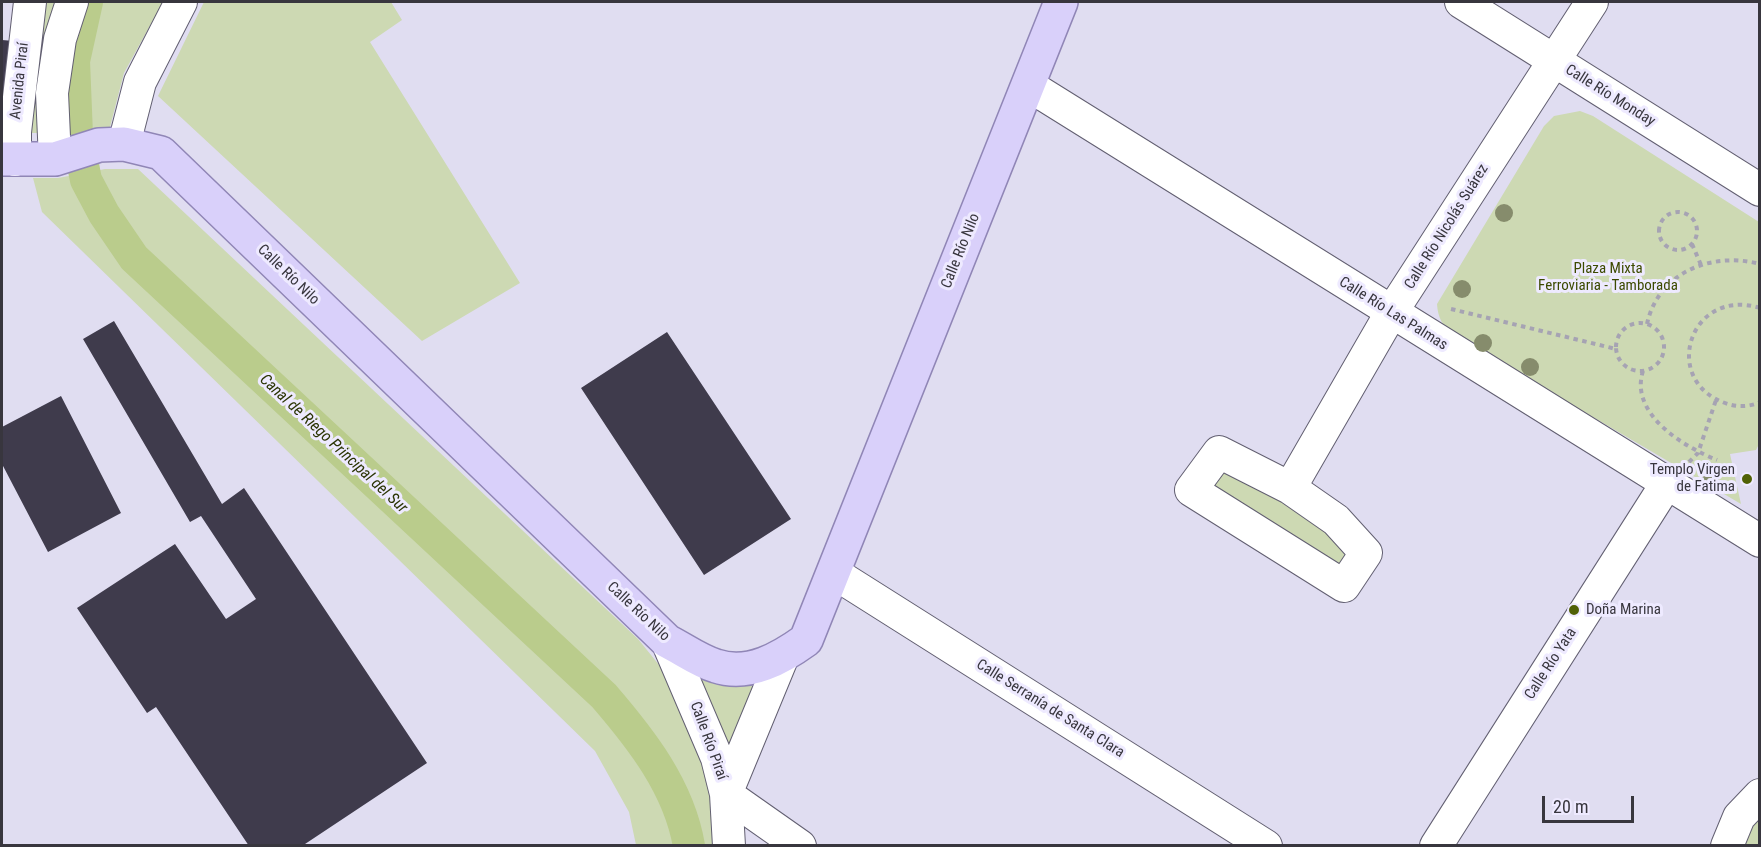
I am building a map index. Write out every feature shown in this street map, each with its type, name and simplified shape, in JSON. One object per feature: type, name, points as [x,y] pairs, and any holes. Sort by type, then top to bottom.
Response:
[{"type":"main road","name":"Calle Río Nilo","points":[[8,160],[88,150],[161,153],[667,641],[718,667],[753,668],[783,657],[806,640],[1061,2]]},
{"type":"street","name":"Avenida Piraí","points":[[8,160],[15,132],[30,2]]},
{"type":"street","points":[[72,2],[60,39],[52,93],[88,150],[140,82],[182,2]]},
{"type":"street","name":"Calle Río Monday","points":[[1461,2],[1760,190]]},
{"type":"street","name":"Calle Río Nicolás Suárez","points":[[1290,488],[1391,314],[1592,2]]},
{"type":"street","name":"Calle Río Las Palmas","points":[[1028,85],[1391,314],[1760,541]]},
{"type":"street","points":[[1219,452],[1290,488],[1336,520],[1366,553],[1344,586],[1191,490],[1219,452]]},
{"type":"street","name":"Calle Río Yata","points":[[1436,846],[1667,483]]},
{"type":"street","name":"Calle Serranía de Santa Clara","points":[[834,573],[1266,846]]},
{"type":"street","name":"Calle Río Piraí","points":[[667,641],[705,724],[726,794],[729,846]]},
{"type":"street","points":[[783,657],[726,794],[800,846]]},
{"type":"street","points":[[1726,846],[1739,817],[1760,795]]},
{"type":"path","points":[[1692,244],[1679,250],[1665,245],[1659,231],[1664,218],[1678,212],[1691,217],[1697,231],[1692,244],[1701,265]]},
{"type":"path","points":[[1647,324],[1650,309],[1662,289],[1681,273],[1726,259],[1760,264]]},
{"type":"path","points":[[1410,286],[1437,304],[1463,314],[1616,349]]},
{"type":"path","points":[[1760,308],[1744,303],[1724,306],[1706,315],[1694,331],[1688,350],[1690,370],[1700,388],[1716,400],[1735,406],[1760,402]]},
{"type":"path","points":[[1643,371],[1625,366],[1616,349],[1617,340],[1629,326],[1638,323],[1656,328],[1664,344],[1659,362],[1643,371],[1640,380],[1644,397],[1665,432],[1698,453],[1717,460]]},
{"type":"path","points":[[1667,483],[1698,453],[1716,400]]},
{"type":"green space","points":[[41,2],[57,2],[43,133],[25,133]]},
{"type":"green space","points":[[83,2],[163,2],[124,73],[110,127],[65,143],[62,89]]},
{"type":"green space","points":[[204,2],[391,2],[402,20],[370,42],[520,283],[422,341],[158,96]]},
{"type":"green space","name":"Plaza Mixta Ferroviaria - Tamborada","points":[[1580,111],[1593,116],[1759,222],[1759,444],[1756,450],[1730,454],[1741,504],[1453,335],[1440,317],[1437,304],[1544,126],[1554,116]]},
{"type":"green space","points":[[105,169],[138,169],[638,639],[673,682],[707,761],[719,845],[636,845],[629,812],[595,751],[42,212],[33,178],[58,178]]},
{"type":"green space","points":[[1223,465],[1287,498],[1353,554],[1340,572],[1206,487]]},
{"type":"green space","points":[[696,677],[730,685],[756,683],[764,680],[726,757]]},
{"type":"green space","points":[[1759,811],[1759,845],[1737,846]]},
{"type":"building","points":[[2,40],[14,41],[8,90],[2,89]]},
{"type":"building","points":[[114,321],[222,504],[244,488],[427,763],[302,846],[249,846],[156,707],[147,713],[77,608],[175,544],[226,619],[256,599],[201,516],[190,522],[83,339]]},
{"type":"building","points":[[667,332],[791,519],[704,575],[581,388]]},
{"type":"building","points":[[61,396],[121,513],[48,552],[2,464],[2,427]]},
{"type":"waterway","name":"Canal de Riego Principal del Sur","points":[[87,2],[74,61],[77,135],[86,180],[104,214],[134,258],[604,696],[657,765],[677,804],[689,846]]},
{"type":"place","name":"Templo Virgen de Fatima","points":[[1747,479]]},
{"type":"place","name":"Doña Marina","points":[[1574,610]]}]
